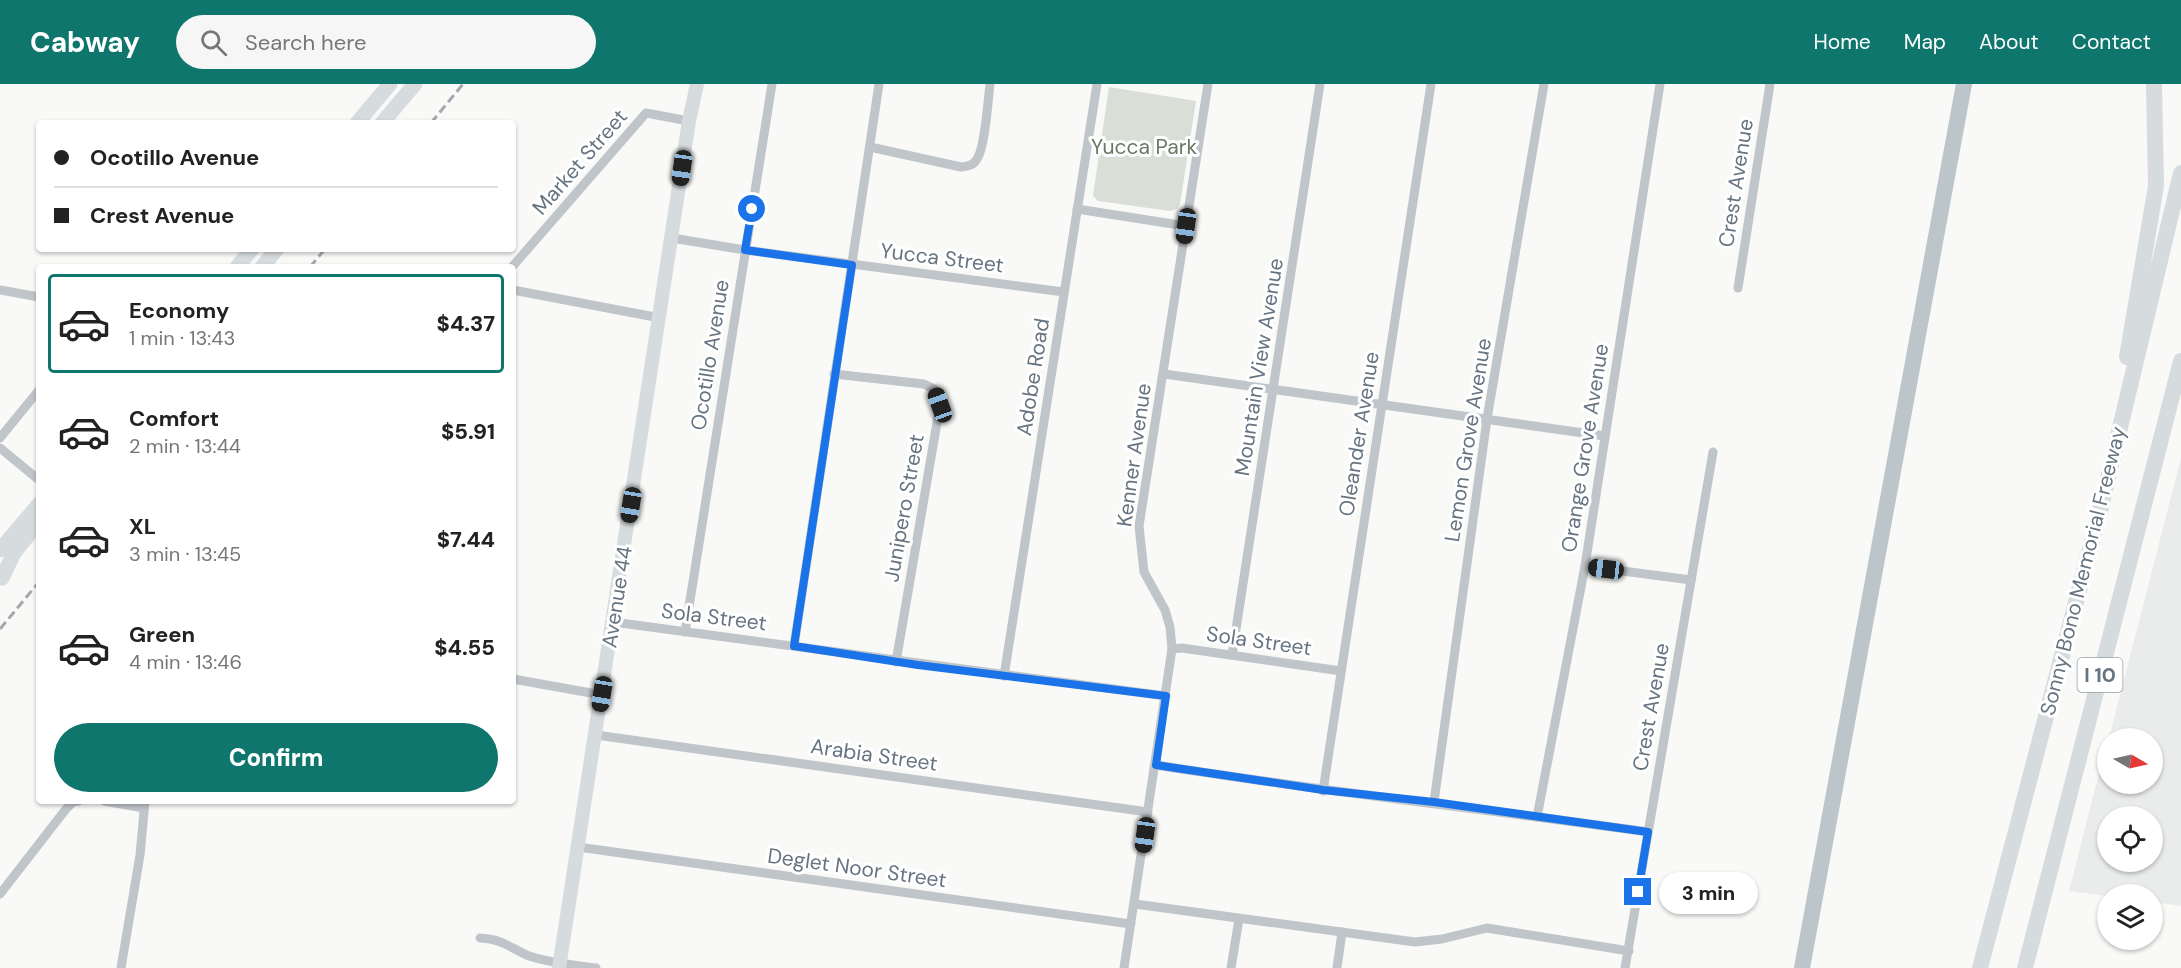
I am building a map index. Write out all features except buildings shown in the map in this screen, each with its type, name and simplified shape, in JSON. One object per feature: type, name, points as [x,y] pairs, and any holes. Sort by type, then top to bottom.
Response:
[{"type":"highway","points":[[2101,507],[2156,186],[2154,84]]},
{"type":"highway","name":"Sonny Bono Memorial Freeway","points":[[1980,968],[2101,507],[2181,173]]},
{"type":"highway","name":"Sonny Bono Memorial Freeway","points":[[2025,968],[2181,362]]},
{"type":"main road","points":[[360,120],[390,84]]},
{"type":"main road","points":[[385,120],[415,84]]},
{"type":"main road","points":[[240,264],[250,252]]},
{"type":"main road","points":[[264,264],[274,252]]},
{"type":"main road","points":[[0,550],[36,508]]},
{"type":"main road","points":[[1,579],[14,553],[36,526]]},
{"type":"main road","points":[[1,579],[36,538]]},
{"type":"street","name":"Avenue 44","points":[[559,965],[689,121],[698,84]]},
{"type":"street","name":"Ocotillo Avenue","points":[[685,632],[772,84]]},
{"type":"street","points":[[794,646],[879,84]]},
{"type":"street","points":[[870,147],[961,167],[972,165],[978,159],[981,147],[990,84]]},
{"type":"street","name":"Adobe Road","points":[[1004,676],[1097,84]]},
{"type":"street","name":"Kenner Avenue","points":[[1124,968],[1172,649],[1170,627],[1165,610],[1144,572],[1139,526],[1208,84]]},
{"type":"street","name":"Mountain View Avenue","points":[[1232,655],[1320,84]]},
{"type":"street","name":"Oleander Avenue","points":[[1323,790],[1431,84]]},
{"type":"street","name":"Lemon Grove Avenue","points":[[1434,802],[1487,419],[1544,84]]},
{"type":"street","name":"Orange Grove Avenue","points":[[1537,817],[1585,566],[1660,84]]},
{"type":"street","name":"Crest Avenue","points":[[1738,288],[1770,84]]},
{"type":"street","name":"Market Street","points":[[515,264],[646,112],[689,121]]},
{"type":"street","points":[[1077,209],[1186,226]]},
{"type":"street","name":"Yucca Street","points":[[672,238],[852,265],[1064,292]]},
{"type":"street","points":[[0,290],[36,296]]},
{"type":"street","points":[[516,291],[660,318]]},
{"type":"street","name":"Junipero Street","points":[[834,374],[924,384],[934,389],[940,405],[896,662]]},
{"type":"street","points":[[1164,374],[1605,436]]},
{"type":"street","points":[[0,438],[36,394]]},
{"type":"street","points":[[0,448],[36,478]]},
{"type":"street","name":"Crest Avenue","points":[[1625,968],[1713,452]]},
{"type":"street","points":[[1585,566],[1691,580]]},
{"type":"street","name":"Sola Street","points":[[613,622],[896,662],[1166,696]]},
{"type":"street","name":"Sola Street","points":[[1172,649],[1341,671]]},
{"type":"street","points":[[516,680],[602,694]]},
{"type":"street","name":"Arabia Street","points":[[596,735],[1149,812]]},
{"type":"street","points":[[1156,765],[1323,790],[1434,802],[1648,832]]},
{"type":"street","points":[[0,894],[71,804]]},
{"type":"street","points":[[121,968],[140,855],[144,805]]},
{"type":"street","name":"Deglet Noor Street","points":[[578,848],[1131,924]]},
{"type":"street","points":[[1135,904],[1415,942],[1442,939],[1487,928],[1629,951]]},
{"type":"street","points":[[1231,968],[1239,919]]},
{"type":"street","points":[[1337,968],[1342,932]]},
{"type":"street","points":[[480,938],[494,939],[528,955],[559,965],[596,968]]},
{"type":"shaded area","points":[[2181,458],[2181,906],[2163,903],[2163,884],[2097,884],[2097,895],[2069,891],[2097,781],[2097,794],[2163,794],[2163,728],[2112,728]]},
{"type":"green space","name":"Yucca Park","points":[[1109,87],[1196,101],[1180,204],[1177,209],[1170,211],[1098,201],[1093,196]]},
{"type":"waterway","points":[[1802,968],[1964,84]]},
{"type":"railway","points":[[433,120],[463,84]]},
{"type":"railway","points":[[312,264],[322,252]]},
{"type":"railway","points":[[0,629],[36,586]]},
{"type":"route","points":[[752,209],[745,250],[852,265],[794,646],[918,665],[1166,696],[1156,765],[1323,790],[1434,802],[1648,832],[1638,892]]}]
